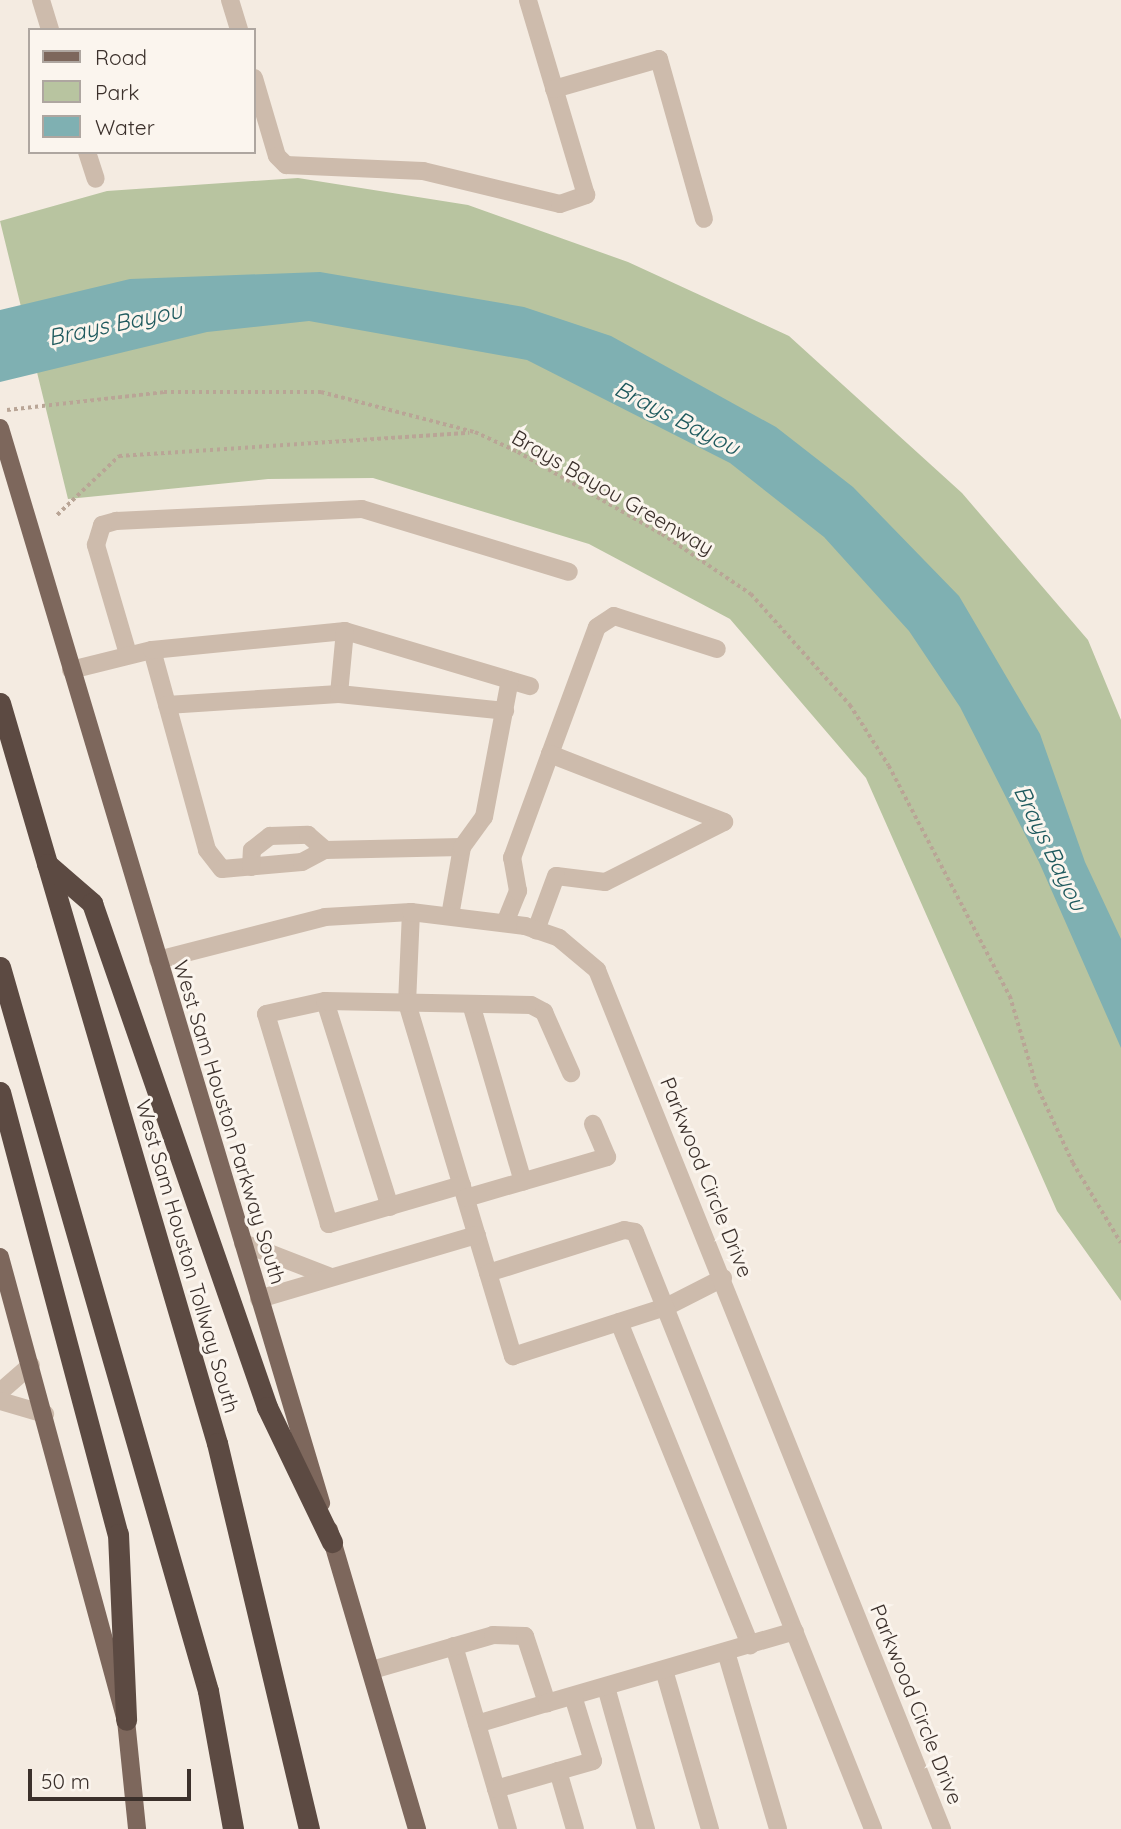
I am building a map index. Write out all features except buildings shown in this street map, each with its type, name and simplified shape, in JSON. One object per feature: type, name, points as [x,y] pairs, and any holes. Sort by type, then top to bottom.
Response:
[{"type":"highway","name":"West Sam Houston Tollway South","points":[[0,703],[217,1443],[309,1829]]},
{"type":"highway","points":[[47,864],[92,903],[267,1407],[332,1542]]},
{"type":"highway","points":[[0,967],[208,1691],[233,1829]]},
{"type":"highway","points":[[0,1092],[118,1534],[126,1720]]},
{"type":"main road","name":"West Sam Houston Parkway South","points":[[1,433],[372,1670],[416,1829]]},
{"type":"main road","points":[[0,1257],[45,1414],[126,1720],[137,1829]]},
{"type":"street","points":[[41,0],[49,28]]},
{"type":"street","points":[[230,0],[238,28]]},
{"type":"street","points":[[256,85],[277,156],[286,165],[423,171],[542,204],[586,195],[528,0]]},
{"type":"street","points":[[554,89],[659,59],[704,219]]},
{"type":"street","points":[[89,154],[96,179]]},
{"type":"street","points":[[128,654],[96,545],[102,525],[116,521],[362,509],[569,572]]},
{"type":"street","points":[[505,923],[518,891],[512,858],[597,627],[614,616],[717,649]]},
{"type":"street","points":[[71,670],[152,650],[345,631],[530,686]]},
{"type":"street","points":[[339,694],[345,631]]},
{"type":"street","points":[[152,650],[212,863],[232,871],[302,862],[324,850],[462,847]]},
{"type":"street","points":[[450,916],[462,847],[484,817],[510,680]]},
{"type":"street","points":[[167,705],[339,694],[505,711]]},
{"type":"street","points":[[536,930],[556,876],[605,882],[724,822],[550,754]]},
{"type":"street","points":[[251,867],[252,850],[270,836],[308,835],[324,850]]},
{"type":"street","points":[[411,912],[407,1003],[513,1356],[666,1307],[723,1278]]},
{"type":"street","name":"Parkwood Circle Drive","points":[[158,960],[325,917],[411,912],[505,923],[536,930],[559,938],[597,970],[723,1278],[942,1829]]},
{"type":"street","points":[[325,1000],[390,1207]]},
{"type":"street","points":[[571,1073],[544,1012],[531,1005],[325,1000],[266,1014],[329,1224],[390,1207],[523,1182],[607,1157],[593,1124]]},
{"type":"street","points":[[471,1004],[523,1182]]},
{"type":"street","points":[[488,1273],[624,1230],[635,1233],[873,1829]]},
{"type":"street","points":[[259,1299],[477,1235]]},
{"type":"street","points":[[243,1243],[331,1277]]},
{"type":"street","points":[[619,1322],[750,1645]]},
{"type":"street","points":[[0,1392],[31,1365]]},
{"type":"street","points":[[0,1401],[45,1414]]},
{"type":"street","points":[[372,1670],[512,1631],[525,1636],[547,1703]]},
{"type":"street","points":[[477,1724],[795,1631]]},
{"type":"street","points":[[454,1646],[508,1829]]},
{"type":"street","points":[[726,1652],[778,1829]]},
{"type":"street","points":[[664,1670],[710,1829]]},
{"type":"street","points":[[606,1687],[646,1829]]},
{"type":"street","points":[[496,1789],[593,1761],[573,1696]]},
{"type":"street","points":[[558,1771],[575,1829]]},
{"type":"path","name":"Brays Bayou Greenway","points":[[0,412],[164,392],[321,393],[475,432],[662,534],[751,594],[850,705],[1010,996],[1041,1095],[1121,1243]]},
{"type":"path","points":[[57,514],[119,456],[475,432]]},
{"type":"green space","points":[[298,178],[468,205],[628,262],[789,336],[962,493],[1088,640],[1121,720],[1121,1301],[1057,1211],[866,778],[730,619],[589,544],[373,478],[268,479],[68,499],[0,221],[107,191]]},
{"type":"water","name":"Brays Bayou","points":[[320,272],[524,307],[611,336],[776,427],[853,487],[959,596],[1040,734],[1085,862],[1121,939],[1121,1048],[1039,862],[960,707],[909,631],[824,537],[730,463],[527,360],[309,321],[207,332],[0,382],[0,310],[130,279]]}]
